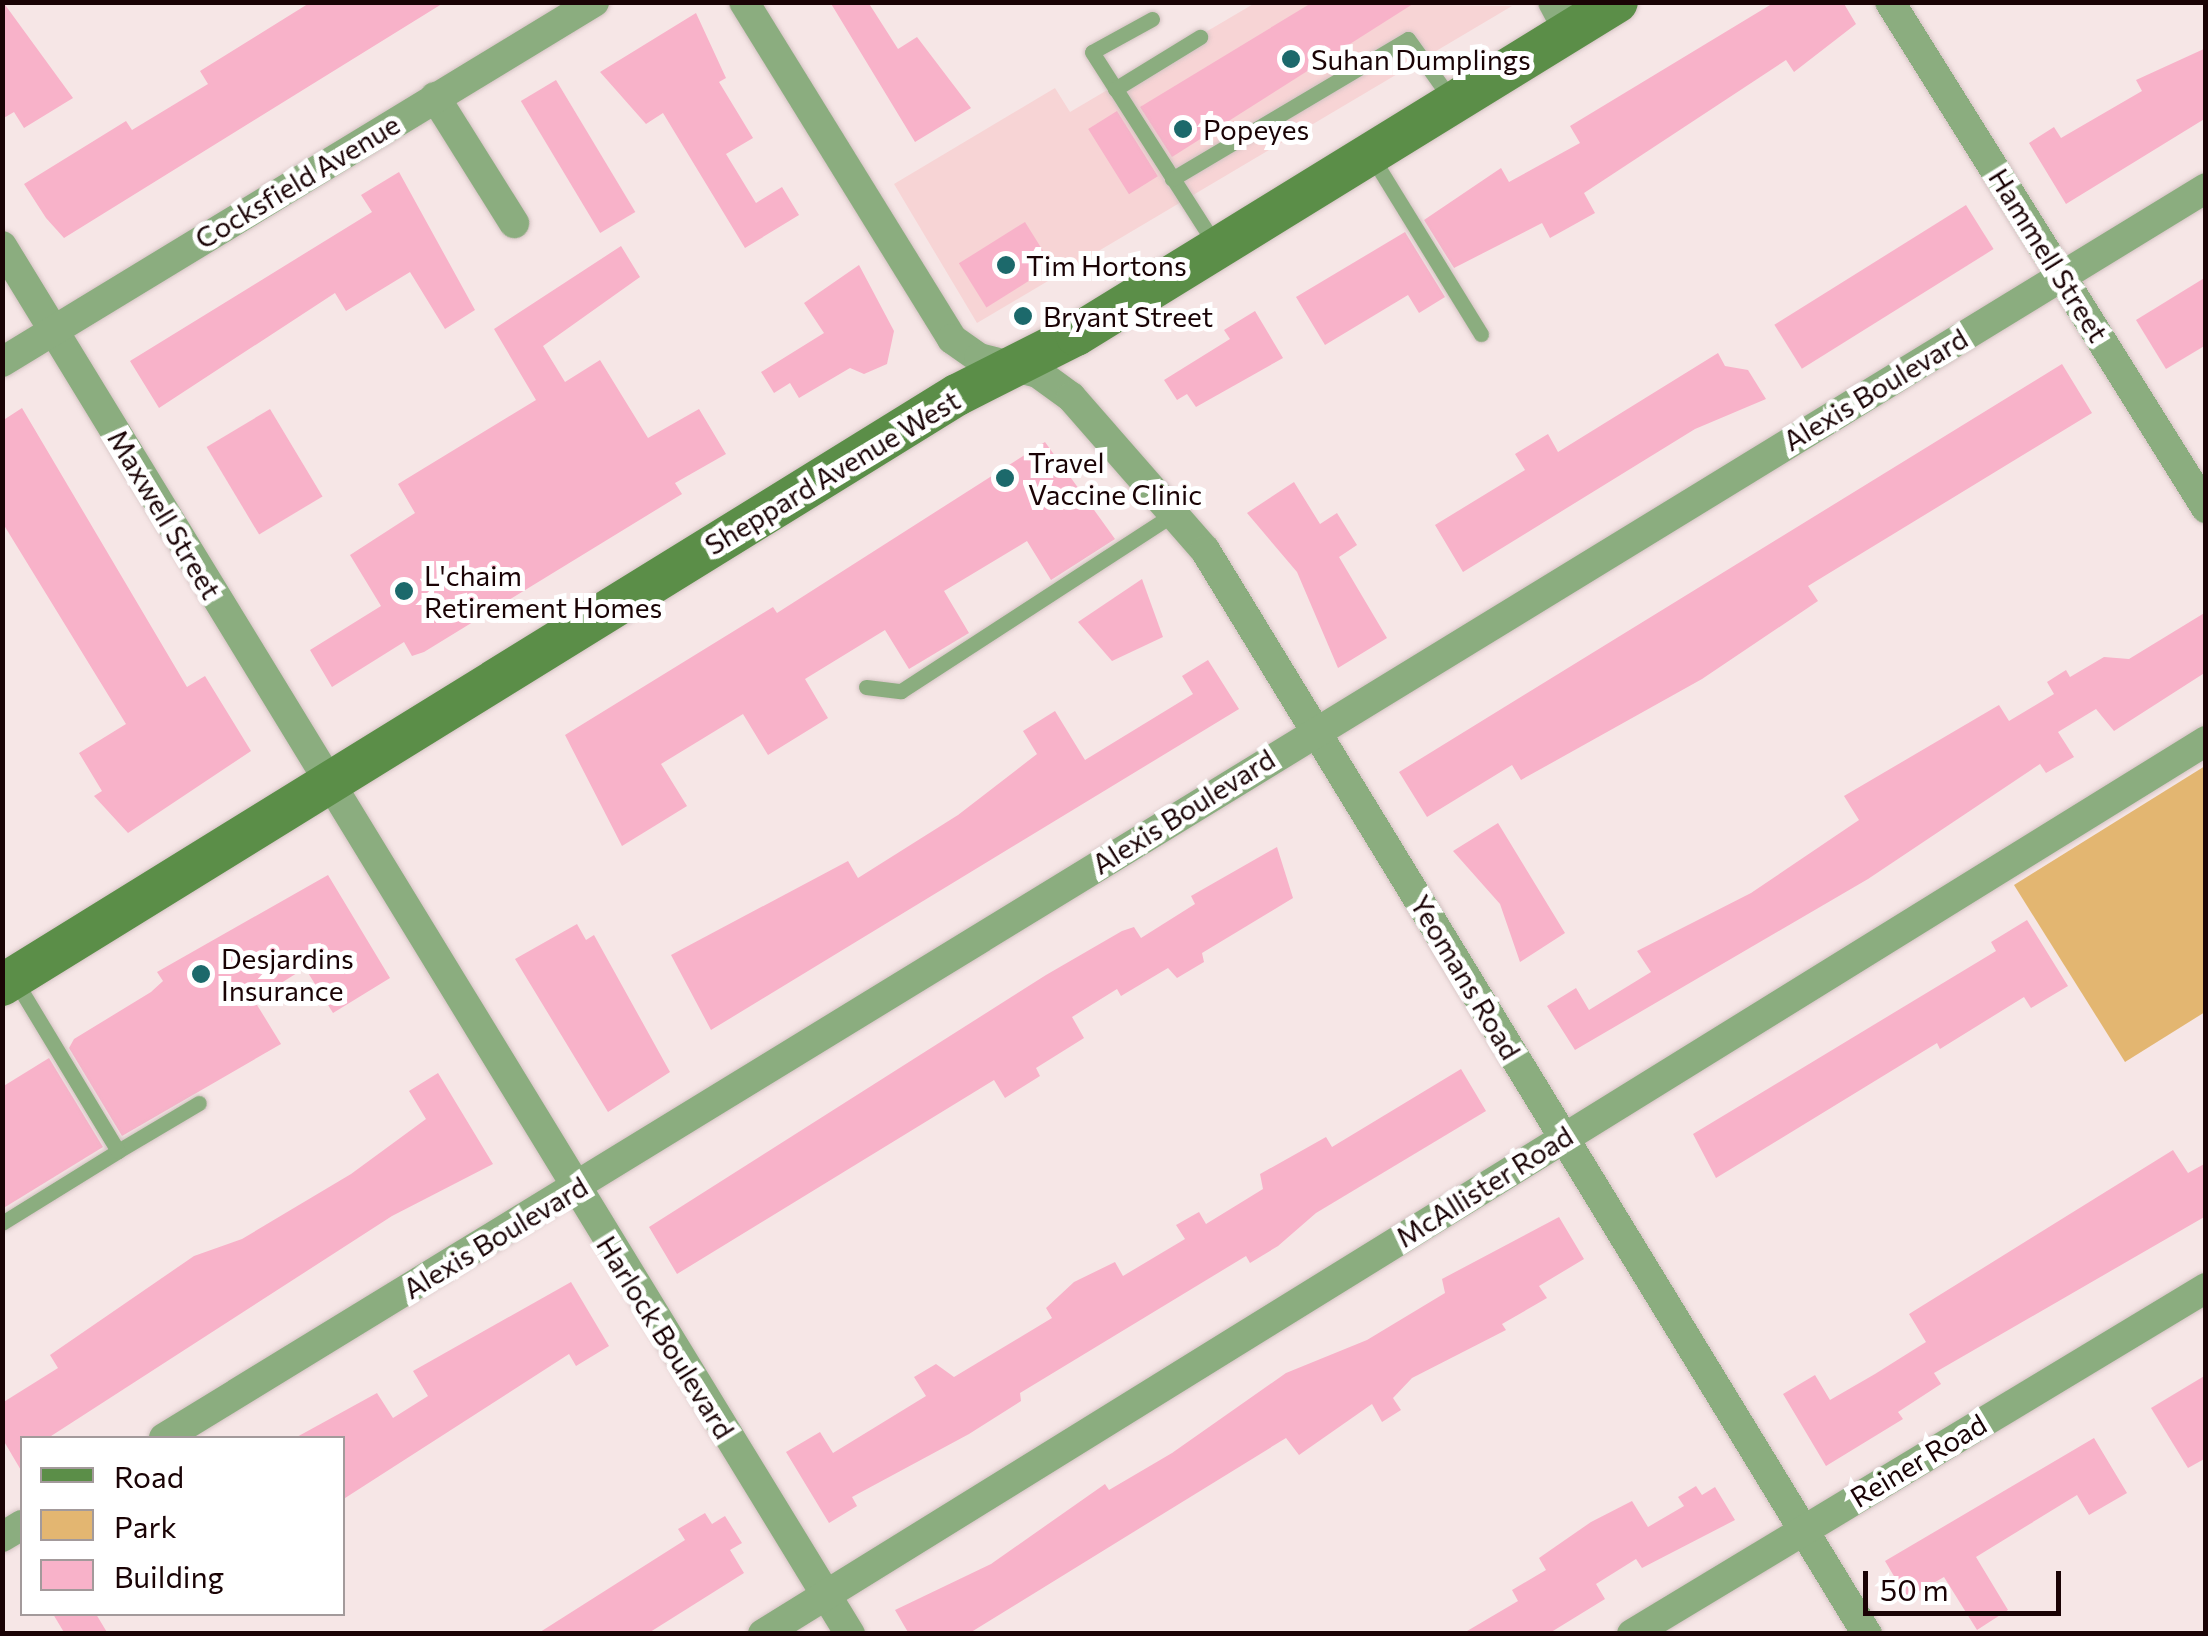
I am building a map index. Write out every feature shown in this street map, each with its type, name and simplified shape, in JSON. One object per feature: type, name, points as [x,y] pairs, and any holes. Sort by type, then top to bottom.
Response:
[{"type":"main road","name":"Sheppard Avenue West","points":[[8,982],[326,784],[1454,103],[1561,17],[1617,2]]},
{"type":"street","name":"Cocksfield Avenue","points":[[2,362],[594,2]]},
{"type":"street","points":[[744,2],[952,339],[1014,367]]},
{"type":"street","name":"Hammell Street","points":[[1890,2],[2206,508]]},
{"type":"street","points":[[435,97],[514,223]]},
{"type":"street","name":"Alexis Boulevard","points":[[167,1436],[1316,729],[2206,188]]},
{"type":"street","name":"Maxwell Street","points":[[2,246],[326,784]]},
{"type":"street","name":"Yeomans Road","points":[[1014,367],[1071,398],[1174,513],[1316,729],[1867,1634]]},
{"type":"street","name":"McAllister Road","points":[[763,1634],[2206,741]]},
{"type":"street","name":"Harlock Boulevard","points":[[326,784],[850,1634]]},
{"type":"street","name":"Reiner Road","points":[[1632,1634],[2206,1288]]},
{"type":"lane","points":[[1152,19],[1092,52],[1217,248]]},
{"type":"lane","points":[[1115,88],[1200,37]]},
{"type":"lane","points":[[1172,179],[1408,39],[1454,103]]},
{"type":"lane","points":[[1370,153],[1481,334]]},
{"type":"lane","points":[[866,686],[901,691],[1174,513]]},
{"type":"lane","points":[[8,982],[118,1151]]},
{"type":"lane","points":[[2,1222],[199,1103]]},
{"type":"shaded area","points":[[1255,3],[1512,6],[977,323],[894,184],[1055,88],[1070,112]]},
{"type":"green space","points":[[2205,766],[2205,1012],[2125,1062],[2014,885]]},
{"type":"building","points":[[3,2],[73,98],[24,128],[14,112],[2,119]]},
{"type":"building","points":[[311,2],[445,2],[64,238],[46,218],[24,184],[126,121],[132,130],[208,84],[200,71]]},
{"type":"building","points":[[830,2],[868,2],[898,49],[917,37],[971,108],[915,142]]},
{"type":"building","points":[[1313,2],[1416,2],[1172,157],[1140,107]]},
{"type":"building","points":[[1775,2],[1843,2],[1856,24],[1794,72],[1786,60],[1584,193],[1595,213],[1550,238],[1542,223],[1454,268],[1424,220],[1501,168],[1509,182],[1580,143],[1570,126]]},
{"type":"building","points":[[696,13],[726,78],[719,82],[753,138],[726,154],[756,203],[782,187],[799,215],[745,248],[663,113],[646,124],[600,72]]},
{"type":"building","points":[[2206,48],[2206,118],[2066,204],[2029,143],[2054,127],[2061,138],[2142,91],[2136,80]]},
{"type":"building","points":[[556,80],[635,212],[600,233],[521,101]]},
{"type":"building","points":[[1117,111],[1158,176],[1129,194],[1088,129]]},
{"type":"building","points":[[399,172],[475,310],[445,329],[410,272],[346,311],[335,293],[159,408],[130,361],[372,212],[361,195]]},
{"type":"building","points":[[1966,205],[1994,249],[1802,369],[1774,325]]},
{"type":"building","name":"Tim Hortons","points":[[1025,222],[1053,266],[986,307],[959,263]]},
{"type":"building","points":[[1405,232],[1445,297],[1419,313],[1408,295],[1325,345],[1296,297]]},
{"type":"building","points":[[621,246],[640,277],[543,346],[565,382],[600,360],[648,438],[699,409],[726,454],[675,483],[682,494],[424,652],[412,656],[404,642],[332,687],[310,650],[381,606],[350,555],[415,513],[398,484],[536,400],[494,329]]},
{"type":"building","points":[[859,265],[894,331],[887,364],[864,374],[850,368],[799,398],[790,383],[774,393],[761,372],[824,333],[804,303]]},
{"type":"building","points":[[2206,277],[2206,345],[2166,369],[2136,320]]},
{"type":"building","points":[[1255,311],[1283,358],[1196,407],[1187,394],[1177,400],[1164,380],[1230,339],[1224,330]]},
{"type":"building","points":[[1718,353],[1725,366],[1748,370],[1766,399],[1695,429],[1463,572],[1435,525],[1525,470],[1515,454],[1548,434],[1558,452]]},
{"type":"building","points":[[2062,364],[2092,413],[1808,586],[1818,601],[1702,679],[1521,780],[1512,765],[1427,817],[1399,772]]},
{"type":"building","points":[[22,408],[187,687],[205,676],[251,751],[128,833],[94,796],[102,791],[79,753],[126,724],[2,522],[2,421]]},
{"type":"building","points":[[270,409],[323,496],[259,535],[207,447]]},
{"type":"building","points":[[1045,442],[1115,539],[1051,580],[1027,541],[944,591],[969,633],[909,669],[885,630],[805,679],[828,718],[768,755],[743,714],[661,764],[687,806],[622,846],[565,735],[773,607],[777,613]]},
{"type":"building","points":[[1294,482],[1320,524],[1337,513],[1357,545],[1339,557],[1387,638],[1338,668],[1297,572],[1247,513]]},
{"type":"building","points":[[1142,579],[1163,637],[1112,661],[1078,622]]},
{"type":"building","points":[[2206,612],[2206,672],[2114,731],[2096,709],[2058,732],[2074,757],[2046,773],[2040,764],[1868,879],[1575,1050],[1547,1006],[1576,988],[1589,1010],[1651,972],[1637,951],[1751,893],[1859,820],[1844,796],[1999,705],[2009,721],[2054,694],[2047,682],[2066,670],[2070,677],[2104,657],[2129,659]]},
{"type":"building","points":[[1208,660],[1239,709],[711,1030],[671,955],[848,861],[858,878],[958,815],[1037,754],[1023,731],[1055,711],[1085,760],[1193,694],[1182,676]]},
{"type":"building","points":[[1498,823],[1565,933],[1520,962],[1500,904],[1453,851]]},
{"type":"building","points":[[1277,847],[1293,898],[1202,953],[1204,962],[1177,978],[1168,968],[1121,996],[1117,989],[1072,1017],[1084,1038],[1036,1068],[1040,1076],[1005,1098],[994,1080],[677,1274],[649,1227],[1046,975],[1122,931],[1134,927],[1141,938],[1195,904],[1191,896]]},
{"type":"building","points":[[328,875],[390,978],[333,1013],[305,968],[254,1000],[281,1044],[122,1136],[69,1048],[74,1039],[151,992],[163,981],[157,972]]},
{"type":"building","points":[[2027,920],[2068,986],[2031,1008],[2024,997],[1940,1049],[1937,1043],[1716,1178],[1693,1134],[1996,951],[1991,942]]},
{"type":"building","points":[[577,924],[586,940],[594,935],[670,1072],[608,1112],[515,959]]},
{"type":"building","points":[[49,1058],[103,1147],[2,1209],[2,1087]]},
{"type":"building","points":[[1461,1069],[1486,1111],[1316,1213],[1278,1246],[1250,1263],[1246,1256],[1020,1393],[1021,1401],[969,1434],[852,1497],[857,1506],[829,1523],[786,1452],[820,1432],[833,1453],[926,1396],[914,1377],[936,1364],[954,1377],[1052,1318],[1046,1308],[1074,1282],[1115,1262],[1123,1276],[1185,1239],[1176,1225],[1199,1212],[1206,1224],[1263,1189],[1260,1174],[1326,1137],[1332,1147]]},
{"type":"building","points":[[438,1073],[493,1164],[392,1216],[51,1436],[20,1436],[20,1469],[2,1438],[2,1403],[58,1368],[50,1355],[194,1256],[242,1239],[351,1174],[426,1119],[409,1091]]},
{"type":"building","points":[[2173,1150],[2188,1173],[2206,1163],[2206,1216],[1934,1373],[1941,1384],[1898,1412],[1903,1419],[1826,1466],[1783,1394],[1815,1375],[1830,1400],[1875,1374],[1926,1342],[1909,1314]]},
{"type":"building","points":[[1559,1217],[1584,1259],[1539,1286],[1547,1298],[1502,1324],[1506,1330],[1412,1378],[1393,1398],[1401,1410],[1382,1422],[1372,1404],[1299,1455],[1286,1438],[968,1634],[909,1634],[895,1610],[991,1564],[1105,1484],[1109,1490],[1172,1453],[1286,1373],[1367,1340],[1445,1293],[1442,1279]]},
{"type":"building","points":[[571,1282],[609,1346],[576,1366],[569,1354],[345,1498],[345,1436],[299,1436],[377,1393],[393,1418],[428,1396],[413,1371]]},
{"type":"building","points":[[2206,1375],[2206,1458],[2188,1468],[2151,1408]]},
{"type":"building","points":[[2094,1438],[2127,1493],[2089,1515],[2077,1495],[1976,1557],[2008,1610],[1977,1630],[1944,1577],[1907,1598],[1885,1561]]},
{"type":"building","points":[[1696,1486],[1702,1495],[1715,1487],[1735,1520],[1642,1568],[1636,1559],[1596,1584],[1605,1599],[1548,1634],[1462,1634],[1518,1601],[1512,1590],[1546,1570],[1539,1558],[1591,1522],[1632,1501],[1648,1527],[1684,1506],[1678,1497]]},
{"type":"building","points":[[705,1513],[712,1524],[725,1516],[742,1543],[730,1550],[744,1573],[647,1634],[537,1634],[685,1540],[678,1529]]},
{"type":"building","points":[[54,1616],[97,1616],[108,1634],[65,1634]]},
{"type":"place","name":"Suhan Dumplings","points":[[1291,59]]},
{"type":"place","name":"Popeyes","points":[[1183,129]]},
{"type":"place","name":"Tim Hortons","points":[[1006,265]]},
{"type":"place","name":"Bryant Street","points":[[1023,316]]},
{"type":"place","name":"Travel Vaccine Clinic","points":[[1005,478]]},
{"type":"place","name":"L'chaim Retirement Homes","points":[[404,591]]},
{"type":"place","name":"Desjardins Insurance","points":[[201,974]]}]
